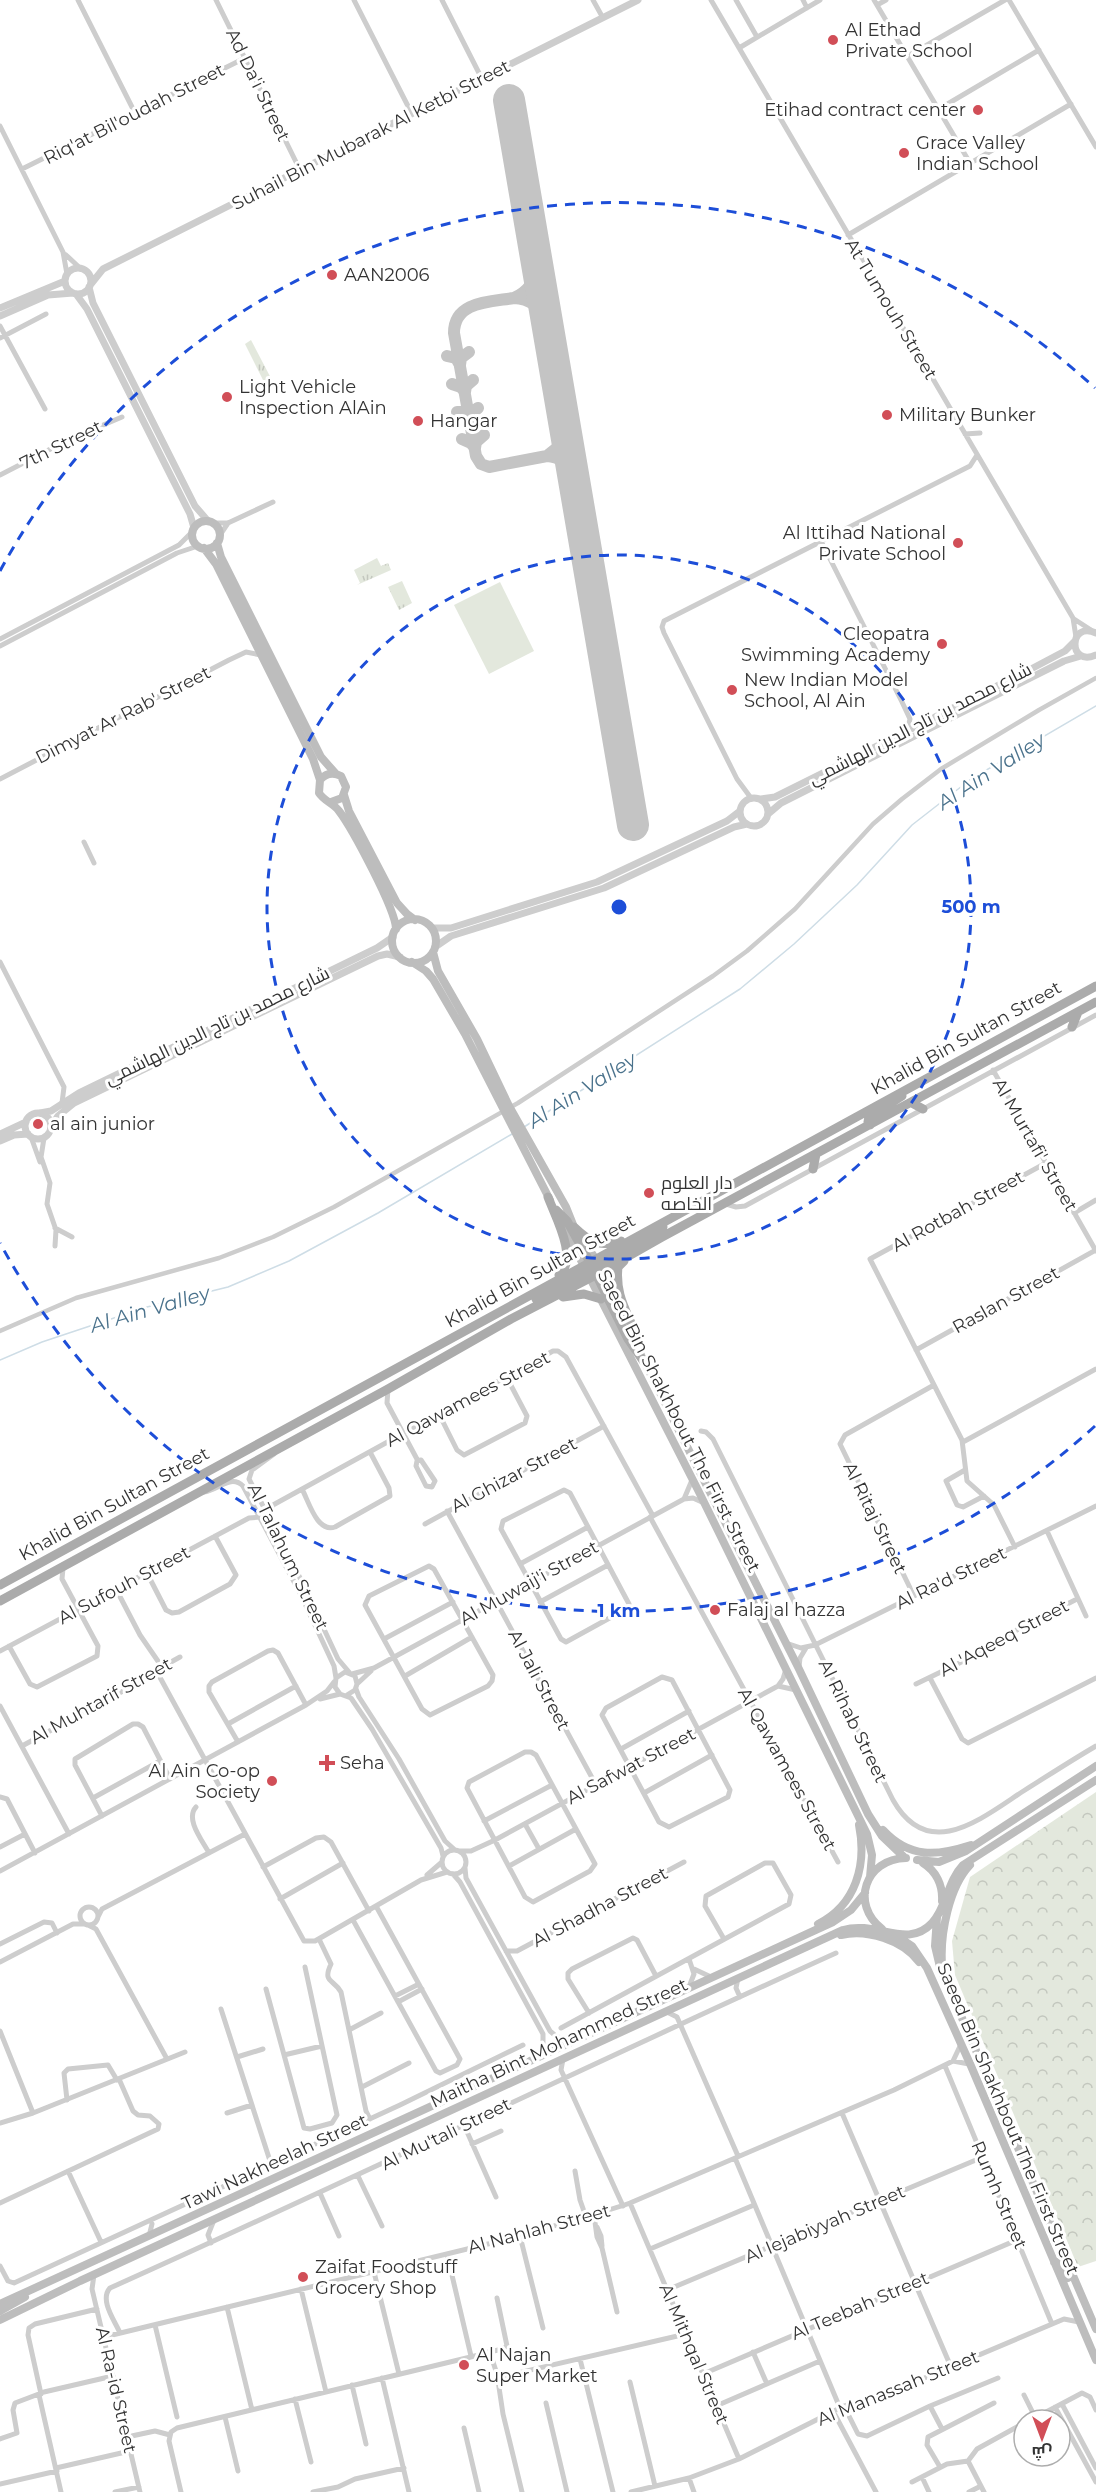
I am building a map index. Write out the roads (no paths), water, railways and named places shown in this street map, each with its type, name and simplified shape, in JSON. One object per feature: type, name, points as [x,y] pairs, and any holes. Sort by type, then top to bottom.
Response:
[{"type":"main road","points":[[394,933],[402,923],[423,921],[432,928],[435,935],[434,949],[424,960],[412,962],[400,957],[394,950],[390,906],[343,816],[331,802],[325,800],[319,793],[320,780],[315,763],[253,638],[216,564],[194,541],[194,530],[202,522],[211,522],[218,527],[223,561],[321,757],[346,783],[344,795],[349,811],[397,903],[416,920]]},
{"type":"main road","points":[[201,547],[212,548],[219,539]]},
{"type":"main road","points":[[320,780],[326,775],[336,774]]},
{"type":"main road","points":[[331,802],[344,795]]},
{"type":"main road","name":"Saeed Bin Shakhbout The First Street","points":[[434,949],[438,971],[477,1039],[506,1108]]},
{"type":"main road","name":"Saeed Bin Shakhbout The First Street","points":[[412,962],[422,967],[433,979],[538,1166],[566,1207],[593,1268],[601,1299],[797,1690],[872,1848],[870,1877]]},
{"type":"main road","name":"Khalid Bin Sultan Street","points":[[0,1601],[374,1397],[511,1319],[593,1268],[635,1237],[1096,986]]},
{"type":"main road","name":"Khalid Bin Sultan Street","points":[[0,1585],[546,1286],[662,1237],[726,1204],[1096,1002]]},
{"type":"main road","points":[[1072,1028],[1078,1012]]},
{"type":"main road","points":[[870,1125],[868,1119],[898,1100],[906,1089]]},
{"type":"main road","points":[[912,1103],[924,1109]]},
{"type":"main road","points":[[813,1169],[816,1155]]},
{"type":"main road","name":"Saeed Bin Shakhbout The First Street","points":[[538,1166],[548,1197],[556,1210]]},
{"type":"main road","points":[[546,1286],[563,1273],[566,1266],[566,1239],[548,1197]]},
{"type":"main road","points":[[556,1210],[567,1221],[628,1339],[642,1358]]},
{"type":"main road","points":[[593,1268],[654,1234],[668,1220]]},
{"type":"main road","points":[[574,1227],[589,1241],[596,1243],[610,1243],[635,1237]]},
{"type":"main road","points":[[642,1358],[635,1331],[618,1295],[618,1267],[621,1262],[662,1237]]},
{"type":"main road","points":[[511,1319],[529,1315],[572,1294],[589,1294],[601,1299]]},
{"type":"main road","name":"Saeed Bin Shakhbout The First Street","points":[[642,1358],[799,1669],[868,1814],[882,1836],[905,1858]]},
{"type":"main road","points":[[287,1444],[296,1434],[329,1416],[330,1409],[325,1408]]},
{"type":"main road","points":[[150,1519],[147,1516],[148,1511],[172,1496],[182,1486]]},
{"type":"main road","points":[[884,1930],[869,1915],[865,1893],[870,1877],[884,1863],[905,1858],[933,1862],[946,1860],[966,1851],[1096,1766]]},
{"type":"main road","points":[[893,1934],[908,1935],[927,1928],[937,1917],[949,1886],[959,1870],[986,1850],[1096,1780]]},
{"type":"main road","points":[[868,1814],[893,1840],[919,1852],[941,1854],[982,1841]]},
{"type":"main road","points":[[795,1940],[801,1933],[834,1915],[849,1899],[862,1860],[862,1844],[857,1818]]},
{"type":"main road","points":[[944,1975],[942,1933],[956,1886],[964,1871],[986,1850]]},
{"type":"main road","points":[[917,1860],[935,1873],[940,1883],[942,1905]]},
{"type":"main road","name":"Maitha Bint Mohammed Street","points":[[0,2304],[795,1940],[841,1918],[865,1893]]},
{"type":"main road","name":"Saeed Bin Shakhbout The First Street","points":[[937,1917],[935,1946],[944,1975],[1096,2329]]},
{"type":"main road","name":"Maitha Bint Mohammed Street","points":[[0,2320],[548,2064],[851,1927],[868,1926],[893,1934]]},
{"type":"main road","points":[[806,1947],[849,1933],[875,1935],[909,1952],[932,1980]]},
{"type":"main road","name":"Saeed Bin Shakhbout The First Street","points":[[893,1934],[919,1954],[932,1980],[1096,2360]]},
{"type":"main road","points":[[1054,2262],[1062,2262],[1074,2290],[1083,2298]]},
{"type":"main road","points":[[0,2311],[22,2300],[30,2292]]},
{"type":"street","points":[[78,0],[135,113]]},
{"type":"street","name":"Ad Da'i Street","points":[[216,0],[300,170]]},
{"type":"street","points":[[354,0],[412,114]]},
{"type":"street","points":[[442,0],[482,79]]},
{"type":"street","points":[[593,0],[603,18]]},
{"type":"street","name":"Suhail Bin Mubarak Al Ketbi Street","points":[[90,286],[103,269],[638,0]]},
{"type":"street","name":"At Tumouh Street","points":[[711,0],[1073,618],[1075,639]]},
{"type":"street","points":[[736,0],[757,37]]},
{"type":"street","points":[[802,0],[807,8]]},
{"type":"street","points":[[739,48],[820,0]]},
{"type":"street","points":[[886,0],[876,3],[970,163]]},
{"type":"street","points":[[908,56],[1007,0],[1096,147]]},
{"type":"street","points":[[939,109],[1039,50]]},
{"type":"street","name":"Riq'at Bil'oudah Street","points":[[22,169],[245,58]]},
{"type":"street","points":[[848,235],[1071,104]]},
{"type":"street","points":[[0,126],[63,252],[67,288],[87,309],[190,514],[194,530],[179,545],[0,639]]},
{"type":"street","points":[[63,252],[90,276],[93,303],[195,506],[211,522],[228,523],[273,502]]},
{"type":"street","points":[[1,313],[66,277],[74,269],[83,269]]},
{"type":"street","name":"Suhail Bin Mubarak Al Ketbi Street","points":[[83,269],[103,269]]},
{"type":"street","points":[[1,313],[48,295],[84,293],[90,286]]},
{"type":"street","points":[[1,313],[3,337],[45,409]]},
{"type":"street","points":[[3,337],[46,314]]},
{"type":"street","name":"7th Street","points":[[0,475],[68,440],[122,417]]},
{"type":"street","points":[[965,434],[980,433]]},
{"type":"street","points":[[751,798],[737,779],[664,633],[663,624],[669,617],[970,466],[977,455]]},
{"type":"street","points":[[970,466],[985,468]]},
{"type":"street","points":[[219,539],[228,523]]},
{"type":"street","points":[[821,541],[910,719],[907,731]]},
{"type":"street","points":[[0,646],[177,553],[201,547]]},
{"type":"street","name":"At Tumouh Street","points":[[1073,618],[1094,632]]},
{"type":"street","name":"شارع محمد بن تاج الدين الهاشمي","points":[[761,800],[775,797],[1061,653],[1082,631],[1094,632]]},
{"type":"street","points":[[253,638],[246,652],[261,655]]},
{"type":"street","points":[[1075,639],[1076,651],[1081,656]]},
{"type":"street","name":"Dimyat Ar Rab' Street","points":[[0,779],[246,652]]},
{"type":"street","name":"شارع محمد بن تاج الدين الهاشمي","points":[[768,814],[781,803],[1064,661],[1096,655]]},
{"type":"street","points":[[0,1331],[76,1298],[219,1258],[273,1237],[334,1207],[518,1103],[713,976],[770,933],[873,824],[933,775],[1003,731],[1096,678]]},
{"type":"street","points":[[910,719],[922,723]]},
{"type":"street","points":[[432,928],[452,928],[597,882],[727,821],[740,811],[744,801],[751,798],[761,800],[768,807],[768,814],[760,825],[747,824],[734,827],[604,888],[451,936],[434,949]]},
{"type":"street","points":[[740,811],[742,820],[747,824]]},
{"type":"street","points":[[84,842],[94,863]]},
{"type":"street","name":"شارع محمد بن تاج الدين الهاشمي","points":[[40,1113],[51,1111],[79,1093],[377,948],[394,933]]},
{"type":"street","name":"شارع محمد بن تاج الدين الهاشمي","points":[[51,1126],[58,1116],[74,1103],[247,1019],[378,956],[387,954],[400,957]]},
{"type":"street","points":[[0,962],[64,1087],[62,1103]]},
{"type":"street","points":[[726,1204],[736,1207],[745,1206],[1096,1015]]},
{"type":"street","name":"Al Murtafi' Street","points":[[993,1070],[1096,1250]]},
{"type":"street","points":[[64,1087],[79,1093]]},
{"type":"street","points":[[0,1134],[26,1122],[33,1114],[40,1113],[47,1116],[51,1126],[44,1138],[41,1152],[50,1183],[47,1208],[55,1227],[55,1246]]},
{"type":"street","points":[[26,1122],[39,1160],[45,1167]]},
{"type":"street","points":[[0,1141],[14,1135],[44,1138]]},
{"type":"street","name":"Al Rotbah Street","points":[[916,1350],[870,1259],[1046,1163]]},
{"type":"street","points":[[1074,1214],[1096,1200]]},
{"type":"street","points":[[55,1227],[72,1236]]},
{"type":"street","name":"Raslan Street","points":[[916,1350],[1096,1250]]},
{"type":"street","points":[[916,1350],[963,1442],[965,1470],[970,1484],[994,1505],[1015,1547]]},
{"type":"street","name":"Al Qawamees Street","points":[[273,1505],[553,1351],[562,1353],[604,1426],[838,1862]]},
{"type":"street","points":[[963,1442],[1096,1369]]},
{"type":"street","points":[[438,1414],[457,1450],[464,1455],[525,1423],[527,1416],[506,1376]]},
{"type":"street","name":"Al Ritaj Street","points":[[914,1596],[840,1444],[845,1435],[934,1385]]},
{"type":"street","points":[[388,1389],[387,1403],[418,1461],[416,1466],[426,1486],[432,1487],[435,1481],[424,1461],[418,1461]]},
{"type":"street","points":[[374,1397],[387,1403]]},
{"type":"street","name":"Al Ghizar Street","points":[[425,1524],[604,1426]]},
{"type":"street","name":"Al Rihab Street","points":[[701,1431],[706,1432],[713,1439],[899,1812],[913,1824],[930,1832],[954,1831],[974,1823],[1096,1746]]},
{"type":"street","name":"Al Talahum Street","points":[[278,1449],[272,1457],[249,1473],[250,1482],[268,1514],[338,1659],[357,1686]]},
{"type":"street","points":[[302,1489],[321,1525],[328,1529],[335,1527],[390,1496],[389,1488],[370,1452]]},
{"type":"street","points":[[965,1470],[946,1481],[958,1506],[963,1508],[984,1496]]},
{"type":"street","points":[[684,1499],[692,1479]]},
{"type":"street","name":"Al Talahum Street","points":[[200,1492],[214,1490],[231,1481],[238,1481],[243,1486],[300,1593],[334,1666],[335,1680],[343,1694]]},
{"type":"street","points":[[564,1490],[570,1493],[598,1546],[628,1606],[568,1642],[561,1639],[501,1531],[503,1521],[564,1490]]},
{"type":"street","points":[[684,1499],[693,1498],[704,1503]]},
{"type":"street","name":"Al Muwaij'i Street","points":[[335,1680],[341,1673],[374,1668],[684,1499]]},
{"type":"street","points":[[263,1504],[273,1505],[268,1514]]},
{"type":"street","name":"Al Ra'd Street","points":[[806,1648],[1096,1506]]},
{"type":"street","points":[[249,1518],[255,1507]]},
{"type":"street","name":"Al Jali Street","points":[[447,1511],[596,1785]]},
{"type":"street","name":"Al Sufouh Street","points":[[0,1651],[249,1518],[261,1517]]},
{"type":"street","points":[[520,1564],[588,1527]]},
{"type":"street","points":[[1047,1531],[1086,1616]]},
{"type":"street","points":[[147,1573],[166,1610],[172,1613],[179,1612],[230,1584],[235,1578],[234,1571],[215,1536]]},
{"type":"street","points":[[62,1579],[64,1565]]},
{"type":"street","points":[[540,1602],[608,1565]]},
{"type":"street","points":[[426,1566],[432,1567],[463,1620],[493,1675],[492,1681],[488,1686],[430,1715],[424,1712],[366,1608],[367,1599],[426,1566]]},
{"type":"street","points":[[9,1646],[30,1684],[40,1687],[94,1658],[99,1653],[98,1646],[62,1579],[55,1575],[47,1575]]},
{"type":"street","points":[[116,1589],[140,1635],[162,1666]]},
{"type":"street","name":"Al 'Aqeeq Street","points":[[916,1684],[988,1649],[1005,1636],[1077,1599]]},
{"type":"street","points":[[384,1639],[453,1602]]},
{"type":"street","points":[[405,1676],[472,1637]]},
{"type":"street","points":[[786,1643],[806,1648],[800,1658],[799,1669]]},
{"type":"street","points":[[238,1742],[209,1689],[210,1684],[221,1677],[273,1650],[278,1653],[306,1705]]},
{"type":"street","name":"Al Muhtarif Street","points":[[21,1746],[157,1672],[162,1666],[180,1657]]},
{"type":"street","name":"Al Muwaij'i Street","points":[[343,1694],[357,1686],[374,1668]]},
{"type":"street","points":[[778,1686],[786,1668]]},
{"type":"street","points":[[157,1672],[301,1938],[308,1943],[319,1943],[421,1880],[448,1852],[457,1851]]},
{"type":"street","points":[[665,1677],[672,1680],[698,1730],[729,1787],[728,1797],[669,1827],[659,1822],[602,1715],[604,1709],[665,1677]]},
{"type":"street","name":"Al 'Aqeeq Street","points":[[930,1678],[962,1739],[968,1743],[1096,1678]]},
{"type":"street","points":[[0,1871],[306,1705],[335,1680]]},
{"type":"street","points":[[228,1724],[296,1686]]},
{"type":"street","points":[[357,1686],[359,1696],[399,1759],[446,1841],[466,1859],[466,1878],[553,2034],[561,2039],[575,2040]]},
{"type":"street","points":[[778,1686],[797,1690]]},
{"type":"street","name":"Al Safwat Street","points":[[457,1851],[467,1852],[495,1840],[778,1686]]},
{"type":"street","points":[[312,1701],[343,1694],[352,1700],[392,1761],[439,1845],[450,1873],[460,1881],[543,2034],[543,2047],[533,2059]]},
{"type":"street","points":[[0,1706],[69,1834]]},
{"type":"street","points":[[621,1749],[689,1711]]},
{"type":"street","points":[[102,1816],[75,1765],[75,1759],[135,1724],[141,1725],[170,1779]]},
{"type":"street","points":[[525,1752],[531,1752],[536,1755],[562,1803],[594,1862],[594,1867],[533,1902],[526,1899],[468,1792],[468,1784],[525,1752]]},
{"type":"street","points":[[644,1793],[712,1755]]},
{"type":"street","points":[[93,1798],[160,1761]]},
{"type":"street","points":[[484,1821],[552,1785]]},
{"type":"street","points":[[0,1797],[7,1799],[35,1853]]},
{"type":"street","points":[[196,1807],[192,1813],[192,1819],[209,1853]]},
{"type":"street","points":[[525,1824],[539,1849]]},
{"type":"street","points":[[509,1866],[576,1829]]},
{"type":"street","points":[[0,1847],[25,1834]]},
{"type":"street","points":[[1,1960],[73,1924],[84,1908],[102,1909],[245,1834]]},
{"type":"street","points":[[263,1868],[320,1837],[331,1842],[369,1911]]},
{"type":"street","name":"Al Safwat Street","points":[[465,1866],[483,1846]]},
{"type":"street","name":"Al Shadha Street","points":[[506,1951],[517,1951],[684,1862]]},
{"type":"street","points":[[561,2028],[784,1907],[791,1902],[791,1895],[775,1865],[767,1862],[706,1896],[705,1906],[724,1939]]},
{"type":"street","points":[[280,1899],[343,1863]]},
{"type":"street","points":[[421,1880],[460,1873],[465,1866]]},
{"type":"street","points":[[353,1920],[436,2071],[440,2073],[459,2064],[460,2059],[376,1906]]},
{"type":"street","points":[[93,1908],[97,1912],[96,1929],[167,2059]]},
{"type":"street","points":[[73,1924],[86,1924],[97,1919],[102,1909]]},
{"type":"street","points":[[80,1914],[81,1920],[96,1929]]},
{"type":"street","points":[[0,1944],[44,1922],[52,1923],[57,1933]]},
{"type":"street","points":[[588,2013],[568,1978],[568,1973],[627,1939],[637,1940],[656,1976]]},
{"type":"street","points":[[319,1943],[330,1965],[328,1978],[340,1990],[365,2101],[372,2118]]},
{"type":"street","name":"Al Shadha Street","points":[[511,1960],[517,1951]]},
{"type":"street","name":"Al Mu'tali Street","points":[[120,2333],[105,2299],[108,2290],[464,2126],[678,2020],[740,1997],[836,1953]]},
{"type":"street","points":[[689,1959],[694,1969],[694,1979],[689,1988]]},
{"type":"street","points":[[266,1989],[304,2128],[335,2121],[337,2115],[305,1967]]},
{"type":"street","points":[[694,1969],[711,1977]]},
{"type":"street","points":[[738,1977],[736,1988],[740,1997]]},
{"type":"street","points":[[726,1983],[736,1988]]},
{"type":"street","points":[[396,1999],[420,1987]]},
{"type":"street","points":[[681,2004],[678,2020],[737,2158],[754,2205],[820,2361],[858,2434],[864,2437],[998,2378]]},
{"type":"street","points":[[221,2009],[271,2164]]},
{"type":"street","points":[[664,2011],[678,2020]]},
{"type":"street","points":[[349,2030],[381,2013]]},
{"type":"street","points":[[0,2031],[33,2113]]},
{"type":"street","points":[[953,2061],[959,2053],[961,2043]]},
{"type":"street","name":"Tawi Nakheelah Street","points":[[0,2266],[8,2281],[14,2283],[101,2242],[151,2222],[454,2080],[523,2045]]},
{"type":"street","points":[[284,2055],[322,2046]]},
{"type":"street","points":[[237,2057],[263,2049]]},
{"type":"street","points":[[0,2123],[67,2100],[185,2052]]},
{"type":"street","points":[[564,2057],[561,2070],[623,2206]]},
{"type":"street","points":[[953,2061],[963,2061],[971,2066]]},
{"type":"street","name":"Al Nahlah Street","points":[[104,2337],[520,2236],[530,2231],[623,2206],[842,2113],[953,2061]]},
{"type":"street","points":[[362,2087],[409,2063]]},
{"type":"street","points":[[548,2064],[561,2070]]},
{"type":"street","points":[[0,2203],[158,2129],[159,2124],[156,2119],[148,2115],[136,2114],[131,2110],[118,2079],[108,2066],[66,2069],[64,2073],[67,2100]]},
{"type":"street","name":"Rumh Street","points":[[945,2066],[1019,2239],[1052,2324]]},
{"type":"street","points":[[449,2069],[454,2080]]},
{"type":"street","points":[[227,2113],[252,2105]]},
{"type":"street","points":[[400,2105],[406,2118]]},
{"type":"street","points":[[842,2113],[951,2367]]},
{"type":"street","points":[[321,2126],[326,2138]]},
{"type":"street","points":[[464,2126],[496,2197]]},
{"type":"street","points":[[472,2144],[501,2131]]},
{"type":"street","name":"Al Iejabiyyah Street","points":[[667,2289],[983,2157]]},
{"type":"street","points":[[68,2171],[101,2242]]},
{"type":"street","points":[[574,2171],[586,2217]]},
{"type":"street","points":[[358,2176],[382,2226]]},
{"type":"street","points":[[320,2193],[339,2236]]},
{"type":"street","name":"Al Mithqal Street","points":[[630,2203],[738,2459]]},
{"type":"street","points":[[650,2249],[754,2205]]},
{"type":"street","points":[[594,2215],[601,2236],[616,2312]]},
{"type":"street","points":[[211,2243],[208,2235],[214,2220]]},
{"type":"street","points":[[148,2237],[151,2222],[165,2230]]},
{"type":"street","points":[[193,2230],[208,2235]]},
{"type":"street","points":[[520,2236],[543,2328]]},
{"type":"street","name":"Al Teebah Street","points":[[703,2374],[1019,2239]]},
{"type":"street","points":[[447,2254],[471,2356]]},
{"type":"street","points":[[374,2271],[399,2374]]},
{"type":"street","name":"Al Ra-id Street","points":[[94,2275],[92,2289],[139,2489]]},
{"type":"street","points":[[80,2281],[92,2289]]},
{"type":"street","points":[[301,2289],[326,2392]]},
{"type":"street","points":[[170,2435],[177,2428],[503,2349],[507,2346],[497,2298]]},
{"type":"street","points":[[1072,2305],[1064,2319],[1079,2322]]},
{"type":"street","points":[[227,2307],[252,2410]]},
{"type":"street","points":[[62,2492],[27,2334],[29,2328],[35,2324],[97,2309]]},
{"type":"street","name":"Al Manassah Street","points":[[631,2492],[689,2478],[738,2459],[842,2407],[888,2392],[1064,2319]]},
{"type":"street","points":[[155,2325],[177,2417]]},
{"type":"street","points":[[497,2374],[505,2376],[686,2334]]},
{"type":"street","points":[[753,2352],[767,2384]]},
{"type":"street","points":[[483,2354],[492,2359],[497,2374],[503,2414],[522,2492]]},
{"type":"street","points":[[580,2359],[613,2492]]},
{"type":"street","points":[[716,2406],[820,2361]]},
{"type":"street","points":[[0,2439],[17,2433],[14,2404],[40,2394],[113,2376]]},
{"type":"street","points":[[382,2378],[410,2492]]},
{"type":"street","points":[[630,2382],[655,2486]]},
{"type":"street","points":[[352,2385],[366,2444]]},
{"type":"street","points":[[1096,2410],[1090,2397],[1085,2393],[1055,2407],[1096,2482]]},
{"type":"street","points":[[1024,2395],[1029,2408]]},
{"type":"street","points":[[295,2399],[311,2462]]},
{"type":"street","points":[[546,2403],[567,2492]]},
{"type":"street","points":[[940,2467],[926,2442],[930,2436],[994,2403]]},
{"type":"street","points":[[1062,2404],[1096,2468]]},
{"type":"street","points":[[930,2406],[942,2428]]},
{"type":"street","points":[[833,2411],[876,2492]]},
{"type":"street","points":[[225,2417],[238,2471]]},
{"type":"street","points":[[464,2428],[479,2492]]},
{"type":"street","points":[[968,2461],[977,2448],[1012,2430]]},
{"type":"street","points":[[127,2437],[155,2431],[170,2435]]},
{"type":"street","points":[[170,2435],[181,2492]]},
{"type":"street","points":[[0,2484],[130,2451]]},
{"type":"street","points":[[912,2482],[951,2462],[968,2461]]},
{"type":"street","points":[[968,2461],[982,2489],[969,2492]]},
{"type":"street","points":[[313,2492],[338,2487],[355,2479],[404,2468]]},
{"type":"street","points":[[922,2477],[929,2492]]},
{"type":"street","points":[[689,2478],[694,2492]]},
{"type":"street","points":[[115,2492],[139,2489]]},
{"type":"waterway","name":"Al Ain Valley","points":[[524,1127],[740,989],[794,944],[857,885],[912,825],[971,779],[1096,706]]},
{"type":"waterway","name":"Al Ain Valley","points":[[0,1360],[42,1342],[147,1307],[228,1287],[289,1261],[378,1213],[512,1134]]},
{"type":"place","name":"Al Ethad Private School","points":[[833,40]]},
{"type":"place","name":"Etihad contract center","points":[[978,110]]},
{"type":"place","name":"Grace Valley Indian School","points":[[904,153]]},
{"type":"place","name":"AAN2006","points":[[332,275]]},
{"type":"place","name":"Light Vehicle Inspection AlAin","points":[[227,397]]},
{"type":"place","name":"Military Bunker","points":[[887,415]]},
{"type":"place","name":"Hangar","points":[[418,421]]},
{"type":"place","name":"Al Ittihad National Private School","points":[[958,543]]},
{"type":"place","name":"Cleopatra Swimming Academy","points":[[942,644]]},
{"type":"place","name":"New Indian Model School, Al Ain","points":[[732,690]]},
{"type":"place","name":"al ain junior","points":[[38,1124]]},
{"type":"place","name":"دار العلوم الخاصه","points":[[649,1193]]},
{"type":"place","name":"Falaj al hazza","points":[[715,1610]]},
{"type":"place","name":"Seha","points":[[327,1763]]},
{"type":"place","name":"Al Ain Co-op Society","points":[[272,1781]]},
{"type":"place","name":"Zaifat Foodstuff Grocery Shop","points":[[303,2277]]},
{"type":"place","name":"Al Najan Super Market","points":[[464,2365]]}]
